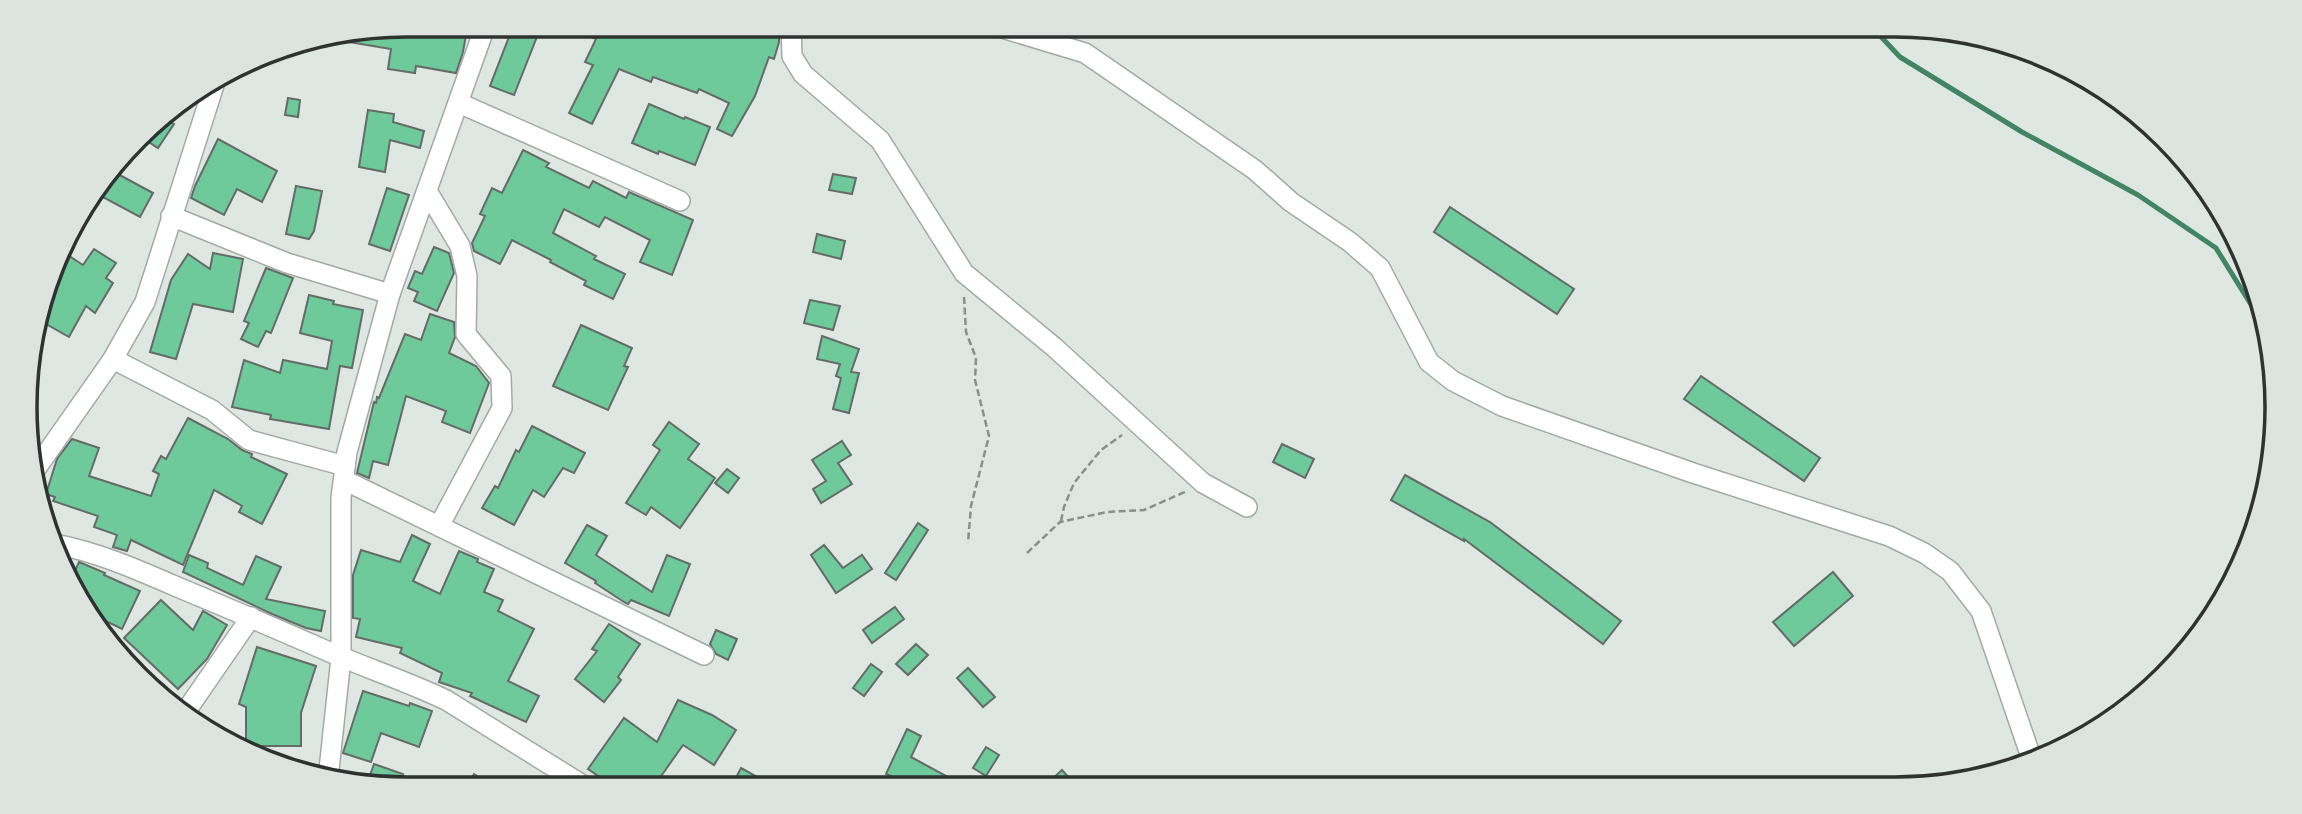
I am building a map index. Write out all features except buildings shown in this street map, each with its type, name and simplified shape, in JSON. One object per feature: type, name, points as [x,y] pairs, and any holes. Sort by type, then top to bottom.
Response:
[{"type":"street","points":[[329,769],[341,658],[341,498],[347,452],[390,294],[482,37]]},
{"type":"street","points":[[791,37],[792,56],[803,74],[880,140],[964,273],[1075,365],[1203,483],[1247,507]]},
{"type":"street","points":[[1032,37],[1085,53],[1255,170],[1291,202],[1350,242],[1380,268],[1429,362],[1453,381],[1515,410],[1693,473],[1889,536],[1924,553],[1950,571],[1981,611],[2029,752]]},
{"type":"street","points":[[41,461],[113,359],[145,302],[212,92]]},
{"type":"street","points":[[459,103],[680,201]]},
{"type":"street","points":[[427,191],[460,246],[467,276],[466,334],[501,376],[502,408],[439,526]]},
{"type":"street","points":[[171,216],[288,263],[390,294]]},
{"type":"street","points":[[113,359],[212,410],[249,440],[344,473],[439,526],[704,655]]},
{"type":"street","points":[[64,546],[110,559],[446,700],[570,777]]},
{"type":"street","points":[[189,706],[251,617]]},
{"type":"path","points":[[964,273],[966,332],[976,358],[975,380],[989,436],[971,506],[968,542]]},
{"type":"path","points":[[1060,522],[1074,483],[1101,450],[1121,435],[1142,429]]},
{"type":"path","points":[[1027,553],[1060,522],[1107,512],[1144,510],[1203,483]]},
{"type":"waterway","points":[[1881,37],[1900,57],[2022,132],[2138,195],[2216,248],[2251,305]]}]
